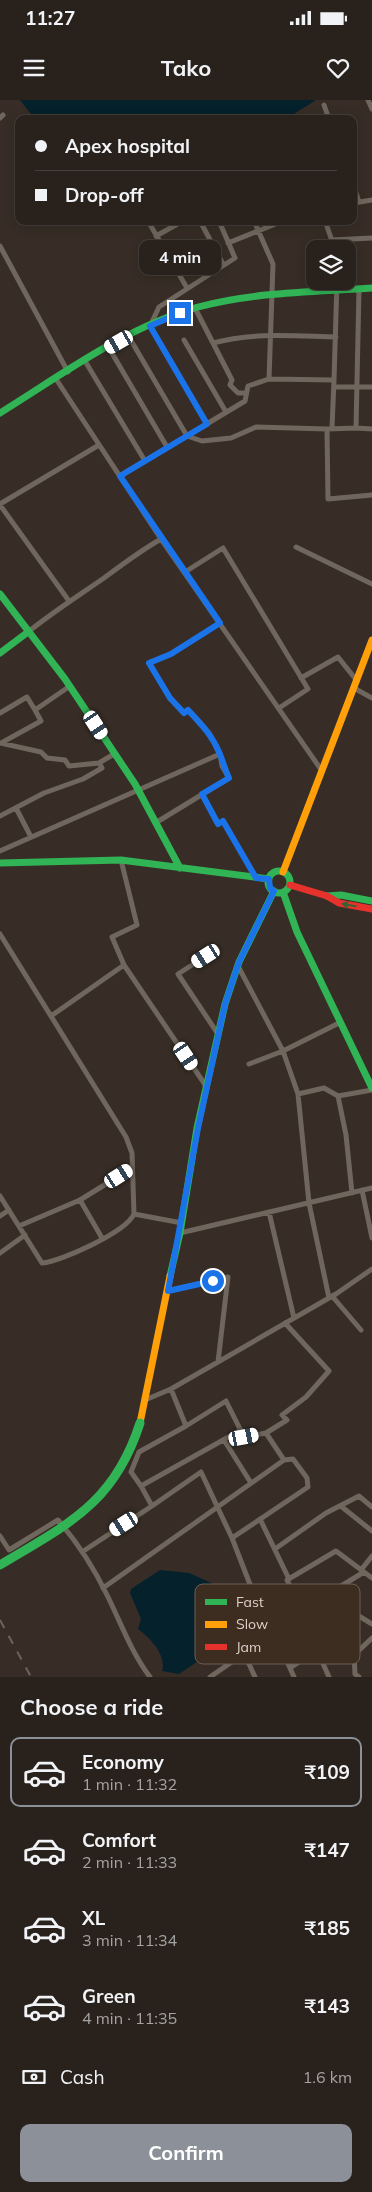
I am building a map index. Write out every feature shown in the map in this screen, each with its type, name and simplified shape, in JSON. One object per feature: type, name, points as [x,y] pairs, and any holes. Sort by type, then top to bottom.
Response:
[{"type":"main road","points":[[356,288],[372,288]]},
{"type":"main road","points":[[0,413],[85,361],[150,326],[196,308],[311,290]]},
{"type":"main road","points":[[0,594],[70,686],[138,790],[157,822],[180,868]]},
{"type":"main road","points":[[0,653],[28,632]]},
{"type":"main road","points":[[283,872],[372,640]]},
{"type":"main road","points":[[0,863],[121,860],[269,879]]},
{"type":"main road","points":[[0,1565],[71,1520],[106,1492],[130,1457],[140,1423],[153,1354],[168,1291],[206,1087],[225,1004],[238,966],[282,889],[290,878],[283,872],[273,873],[269,879],[270,888],[282,889],[327,896],[341,895],[372,901]]},
{"type":"main road","points":[[282,889],[297,932],[372,1089]]},
{"type":"main road","points":[[327,896],[339,903],[372,909]]},
{"type":"street","points":[[368,100],[372,109]]},
{"type":"street","points":[[324,105],[328,115]]},
{"type":"street","points":[[357,202],[372,200]]},
{"type":"street","points":[[150,225],[187,288]]},
{"type":"street","points":[[156,236],[176,225]]},
{"type":"street","points":[[202,225],[223,264]]},
{"type":"street","points":[[207,424],[150,326],[159,307],[235,258],[221,225]]},
{"type":"street","points":[[256,225],[273,264],[269,379]]},
{"type":"street","points":[[228,243],[273,225]]},
{"type":"street","points":[[326,225],[332,240],[372,238]]},
{"type":"street","points":[[0,246],[68,372]]},
{"type":"street","points":[[356,428],[360,289]]},
{"type":"street","points":[[337,290],[328,499],[372,495]]},
{"type":"street","points":[[196,308],[232,380],[230,385],[238,393],[246,393]]},
{"type":"street","points":[[213,343],[235,337],[270,335],[336,337]]},
{"type":"street","points":[[129,336],[187,436],[202,441],[231,438],[256,427],[372,429]]},
{"type":"street","points":[[184,340],[226,412]]},
{"type":"street","points":[[109,348],[168,447]]},
{"type":"street","points":[[85,361],[145,461]]},
{"type":"street","points":[[56,379],[161,539],[322,771]]},
{"type":"street","points":[[120,476],[245,401],[248,386],[269,379],[334,380]]},
{"type":"street","points":[[334,387],[372,387]]},
{"type":"street","points":[[69,601],[0,504],[99,445]]},
{"type":"street","points":[[28,632],[132,556],[161,539]]},
{"type":"street","points":[[296,547],[372,584]]},
{"type":"street","points":[[185,572],[223,548],[308,689],[279,708]]},
{"type":"street","points":[[157,822],[229,778],[222,766],[220,754],[209,733],[188,710],[184,713],[170,698],[149,663],[171,654],[220,623]]},
{"type":"street","points":[[302,678],[338,656],[355,684],[372,698]]},
{"type":"street","points":[[35,710],[70,686]]},
{"type":"street","points":[[0,713],[27,697],[41,721],[0,743]]},
{"type":"street","points":[[0,743],[41,752],[47,758],[65,760],[69,766],[99,763],[114,754]]},
{"type":"street","points":[[0,851],[220,754]]},
{"type":"street","points":[[0,816],[44,793],[83,779],[102,768],[99,763]]},
{"type":"street","points":[[202,794],[218,824],[223,821],[256,878]]},
{"type":"street","points":[[16,808],[31,837]]},
{"type":"street","points":[[121,860],[137,925],[112,937],[124,965],[206,1087]]},
{"type":"street","points":[[0,934],[126,1137],[132,1152],[134,1214],[124,1226],[102,1238],[61,1258],[42,1263],[0,1196]]},
{"type":"street","points":[[206,956],[178,974],[218,1034]]},
{"type":"street","points":[[51,1016],[124,965]]},
{"type":"street","points":[[238,966],[283,1051],[298,1094],[309,1203],[330,1297],[361,1330]]},
{"type":"street","points":[[249,1064],[283,1051],[340,1022]]},
{"type":"street","points":[[298,1094],[324,1088],[338,1096],[372,1089]]},
{"type":"street","points":[[338,1096],[346,1135],[352,1192]]},
{"type":"street","points":[[19,1226],[80,1200],[132,1168]]},
{"type":"street","points":[[180,1233],[372,1188]]},
{"type":"street","points":[[362,1190],[372,1238]]},
{"type":"street","points":[[80,1200],[102,1238]]},
{"type":"street","points":[[0,1216],[9,1210]]},
{"type":"street","points":[[268,1212],[294,1318]]},
{"type":"street","points":[[134,1214],[182,1223]]},
{"type":"street","points":[[0,1253],[25,1235]]},
{"type":"street","points":[[145,1400],[171,1389],[218,1362],[330,1297],[372,1269]]},
{"type":"street","points":[[168,1291],[228,1277],[218,1362]]},
{"type":"street","points":[[152,1506],[131,1472],[139,1452],[226,1401],[244,1437],[266,1432],[287,1420],[282,1415],[306,1397],[329,1371],[285,1323]]},
{"type":"street","points":[[171,1389],[186,1426]]},
{"type":"street","points":[[141,1486],[241,1430]]},
{"type":"street","points":[[266,1432],[284,1460]]},
{"type":"street","points":[[224,1440],[251,1483]]},
{"type":"street","points":[[104,1588],[284,1460],[294,1459],[307,1478],[308,1487],[232,1538]]},
{"type":"street","points":[[82,1552],[201,1472],[232,1538],[250,1584]]},
{"type":"street","points":[[275,1549],[326,1513],[359,1496],[372,1507]]},
{"type":"street","points":[[342,1506],[372,1531]]},
{"type":"street","points":[[260,1519],[289,1579],[287,1580],[289,1584]]},
{"type":"street","points":[[0,1536],[8,1550],[58,1520],[82,1552],[104,1588],[136,1658],[150,1677]]},
{"type":"street","points":[[289,1579],[336,1551],[372,1578]]},
{"type":"street","points":[[345,1584],[362,1571],[372,1556]]},
{"type":"street","points":[[360,1617],[372,1624]]},
{"type":"street","points":[[360,1650],[372,1638]]},
{"type":"street","points":[[210,1677],[228,1664]]},
{"type":"street","points":[[249,1664],[255,1677]]},
{"type":"street","points":[[288,1664],[294,1677]]},
{"type":"street","points":[[290,1668],[296,1664]]},
{"type":"street","points":[[323,1664],[329,1677]]},
{"type":"water","points":[[20,100],[316,100],[292,115],[32,115]]},
{"type":"water","points":[[160,1570],[189,1573],[214,1584],[195,1584],[195,1663],[179,1674],[162,1671],[163,1665],[160,1653],[148,1637],[138,1629],[141,1619],[130,1593],[131,1589]]},
{"type":"railway","points":[[0,1620],[31,1677]]},
{"type":"traffic: fast","points":[[0,413],[120,339],[171,316],[219,302],[262,295],[372,288]]},
{"type":"traffic: fast","points":[[0,594],[65,679],[135,784],[180,868]]},
{"type":"traffic: fast","points":[[0,653],[28,632]]},
{"type":"traffic: fast","points":[[0,863],[121,860],[269,879]]},
{"type":"traffic: fast","points":[[279,871],[287,874],[290,882],[287,890],[279,893],[271,890],[268,882],[271,874],[279,871]]},
{"type":"traffic: fast","points":[[170,1276],[180,1233],[197,1128],[225,1004],[239,962],[274,891]]},
{"type":"traffic: fast","points":[[283,892],[297,932],[372,1088]]},
{"type":"traffic: fast","points":[[327,896],[341,895],[372,901]]},
{"type":"traffic: fast","points":[[0,1565],[67,1523],[86,1509],[102,1493],[117,1474],[140,1423]]},
{"type":"traffic: slow","points":[[283,872],[372,640]]},
{"type":"traffic: slow","points":[[140,1423],[170,1276]]},
{"type":"traffic: jam","points":[[290,885],[327,896],[339,903],[372,909]]},
{"type":"route","points":[[180,313],[150,326],[207,424],[120,476],[161,539],[220,623],[171,654],[149,663],[170,698],[184,713],[188,710],[209,733],[220,754],[222,766],[229,778],[202,794],[218,824],[223,821],[256,878],[269,879],[270,888],[274,891],[239,962],[225,1004],[198,1128],[168,1291],[213,1281]]}]
